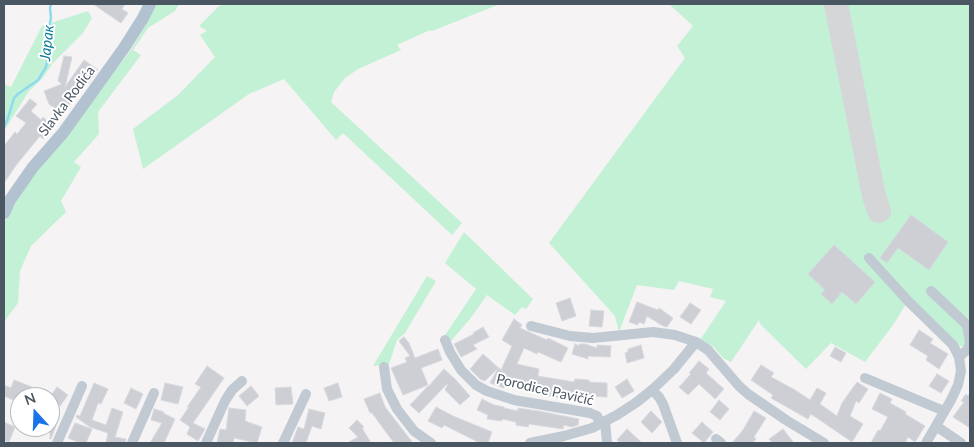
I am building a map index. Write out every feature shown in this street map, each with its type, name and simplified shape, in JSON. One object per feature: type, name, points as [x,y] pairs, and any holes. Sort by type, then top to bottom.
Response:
[{"type":"main road","name":"Slavka Rodića","points":[[4,213],[10,200],[33,168],[63,133],[114,63],[150,4]]},
{"type":"street","points":[[869,258],[908,301],[953,345],[965,354]]},
{"type":"street","points":[[926,443],[958,385],[960,371],[970,343],[967,326],[931,291]]},
{"type":"street","points":[[531,326],[570,336],[593,338],[653,332],[675,335],[696,342],[708,350],[748,394],[824,443]]},
{"type":"street","name":"Porodice Pavičić","points":[[445,340],[461,370],[476,385],[487,392],[514,400],[590,413],[597,416],[602,422]]},
{"type":"street","points":[[530,443],[544,442],[592,428],[637,402],[674,369],[696,342]]},
{"type":"street","points":[[384,367],[387,389],[396,409],[414,431],[431,443]]},
{"type":"street","points":[[865,378],[944,411]]},
{"type":"street","points":[[206,443],[225,401],[232,390],[242,381]]},
{"type":"street","points":[[56,443],[82,386]]},
{"type":"street","points":[[652,390],[663,404],[676,443]]},
{"type":"street","points":[[132,443],[154,392]]},
{"type":"street","points":[[283,443],[306,394]]},
{"type":"street","points":[[602,422],[607,443]]},
{"type":"street","points":[[936,426],[961,443]]},
{"type":"green space","points":[[155,4],[179,4],[175,11],[148,28],[133,50],[141,55],[98,112],[99,134],[74,162],[81,167],[61,201],[66,212],[31,246],[20,271],[18,303],[4,322],[4,224],[8,215],[28,183],[131,50],[149,19]]},
{"type":"green space","points":[[229,4],[500,4],[432,31],[430,30],[397,45],[401,50],[358,69],[345,78],[334,92],[331,102],[462,223],[452,235],[343,133],[336,140],[284,79],[249,94],[143,169],[133,129],[178,95],[215,57],[200,35],[207,31],[199,26],[219,6]]},
{"type":"green space","points":[[669,4],[970,4],[970,337],[964,347],[958,345],[906,304],[893,325],[865,362],[831,343],[806,369],[760,324],[759,320],[731,362],[723,358],[714,347],[698,343],[726,301],[710,297],[713,289],[679,281],[674,290],[637,285],[619,332],[615,316],[549,243],[685,58],[677,46],[693,26]]},
{"type":"green space","points":[[88,11],[92,18],[83,33],[53,63],[42,79],[29,91],[4,131],[4,84],[11,87],[42,26]]},
{"type":"green space","points":[[464,232],[533,299],[526,309],[522,307],[515,315],[487,295],[451,341],[441,341],[476,289],[445,263]]},
{"type":"green space","points":[[427,276],[436,281],[405,333],[397,340],[388,367],[383,365],[373,366]]},
{"type":"building","points":[[93,4],[125,4],[122,9],[128,13],[121,23]]},
{"type":"building","points":[[64,56],[72,57],[65,87],[84,60],[98,70],[88,84],[86,82],[62,114],[49,104],[44,91],[62,84],[58,81]]},
{"type":"building","points":[[30,99],[37,104],[31,111],[41,120],[43,117],[54,127],[43,139],[40,136],[4,183],[4,146],[15,132],[17,134],[26,123],[16,116]]},
{"type":"building","points":[[911,215],[948,242],[929,270],[898,248],[887,263],[880,258]]},
{"type":"building","points":[[834,245],[875,282],[856,304],[842,292],[832,304],[821,294],[825,290],[808,274]]},
{"type":"building","points":[[570,298],[576,316],[562,321],[556,303]]},
{"type":"building","points":[[637,302],[658,310],[659,308],[673,318],[667,327],[647,316],[644,324],[639,322],[638,325],[629,322]]},
{"type":"building","points":[[690,303],[701,310],[691,324],[680,317]]},
{"type":"building","points":[[591,310],[604,311],[602,327],[589,326]]},
{"type":"building","points":[[514,319],[522,325],[520,328],[547,340],[548,338],[568,348],[561,362],[524,348],[517,364],[539,369],[538,376],[574,382],[575,379],[607,383],[607,397],[562,394],[561,398],[543,395],[544,389],[507,380],[504,388],[490,383],[498,368],[485,381],[480,379],[470,369],[483,354],[501,370],[512,346],[502,340]]},
{"type":"building","points":[[483,327],[489,337],[473,345],[477,349],[461,357],[454,344]]},
{"type":"building","points":[[919,330],[933,339],[930,343],[948,354],[939,369],[926,360],[928,356],[910,345]]},
{"type":"building","points":[[404,337],[409,343],[415,358],[438,349],[442,360],[421,368],[428,385],[403,395],[391,368],[407,362],[405,358],[410,356],[399,341]]},
{"type":"building","points":[[575,344],[579,346],[579,344],[585,344],[597,348],[597,345],[611,346],[610,357],[588,356],[588,359],[572,354]]},
{"type":"building","points":[[641,345],[644,358],[627,363],[625,353],[628,352],[628,349]]},
{"type":"building","points":[[835,347],[846,353],[841,362],[830,356]]},
{"type":"building","points":[[699,361],[709,369],[706,373],[724,389],[715,399],[699,384],[688,395],[679,387],[691,374],[689,373]]},
{"type":"building","points":[[761,365],[774,373],[771,377],[810,400],[817,388],[826,393],[820,404],[837,416],[842,403],[857,382],[868,389],[859,403],[856,401],[850,416],[863,424],[852,442],[811,414],[808,419],[771,398],[773,395],[751,380]]},
{"type":"building","points":[[207,366],[224,378],[193,423],[205,429],[198,441],[187,434],[190,427],[180,420],[201,387],[195,384]]},
{"type":"building","points":[[444,369],[470,396],[460,405],[445,390],[447,384],[419,413],[410,405]]},
{"type":"building","points":[[937,374],[949,381],[941,393],[929,386]]},
{"type":"building","points":[[627,379],[634,391],[622,398],[615,387]]},
{"type":"building","points":[[14,380],[32,387],[11,387]]},
{"type":"building","points":[[94,383],[108,389],[101,404],[98,403],[92,420],[106,425],[112,408],[123,412],[115,437],[126,439],[125,443],[106,443],[108,433],[90,427],[76,417],[77,415],[80,416]]},
{"type":"building","points":[[165,383],[183,387],[178,404],[161,400]]},
{"type":"building","points":[[338,383],[342,397],[329,401],[324,388]]},
{"type":"building","points":[[4,385],[10,388],[10,399],[4,396]]},
{"type":"building","points":[[251,386],[259,396],[247,406],[239,396]]},
{"type":"building","points":[[291,387],[293,404],[276,405],[275,388]]},
{"type":"building","points":[[131,388],[143,394],[136,409],[124,403]]},
{"type":"building","points":[[60,389],[68,395],[60,406]]},
{"type":"building","points":[[380,393],[385,407],[413,443],[394,443],[372,413],[370,413],[364,399]]},
{"type":"building","points":[[880,393],[892,399],[890,403],[925,426],[915,442],[908,437],[905,443],[871,443],[888,417],[872,409]]},
{"type":"building","points":[[970,393],[970,428],[953,417],[964,402],[961,401],[966,394],[968,396]]},
{"type":"building","points":[[482,399],[494,405],[518,411],[518,408],[579,419],[578,425],[572,427],[564,425],[563,429],[529,424],[528,427],[516,425],[516,422],[502,419],[502,421],[487,419],[488,415],[477,410]]},
{"type":"building","points":[[719,400],[729,409],[720,420],[710,412]]},
{"type":"building","points":[[436,407],[492,432],[488,443],[480,443],[444,425],[442,428],[428,421]]},
{"type":"building","points":[[229,408],[246,410],[245,421],[262,427],[257,443],[234,438],[233,443],[217,443],[220,429],[226,430]]},
{"type":"building","points":[[154,409],[164,412],[175,419],[164,443],[150,443],[162,423],[151,420]]},
{"type":"building","points":[[309,409],[325,413],[321,429],[312,426],[306,443],[292,443],[298,427],[304,429]]},
{"type":"building","points":[[651,411],[662,422],[652,433],[641,422]]},
{"type":"building","points":[[754,411],[766,418],[754,437],[756,439],[752,443],[732,443],[743,430]]},
{"type":"building","points":[[357,420],[364,427],[362,428],[371,443],[347,443],[358,437],[349,428]]},
{"type":"building","points":[[4,422],[10,425],[11,437],[9,442],[4,440]]},
{"type":"building","points":[[702,422],[713,432],[704,443],[692,433]]},
{"type":"building","points":[[75,423],[92,429],[86,443],[80,443],[68,438]]},
{"type":"building","points":[[627,429],[642,443],[621,443],[617,440]]},
{"type":"building","points":[[783,429],[794,443],[772,443],[769,439]]},
{"type":"waterway","name":"Јарак","points":[[4,127],[14,98],[38,80],[46,67],[48,57],[46,42],[51,18],[51,4]]},
{"type":"taxiway","points":[[836,4],[874,196],[879,211]]}]
